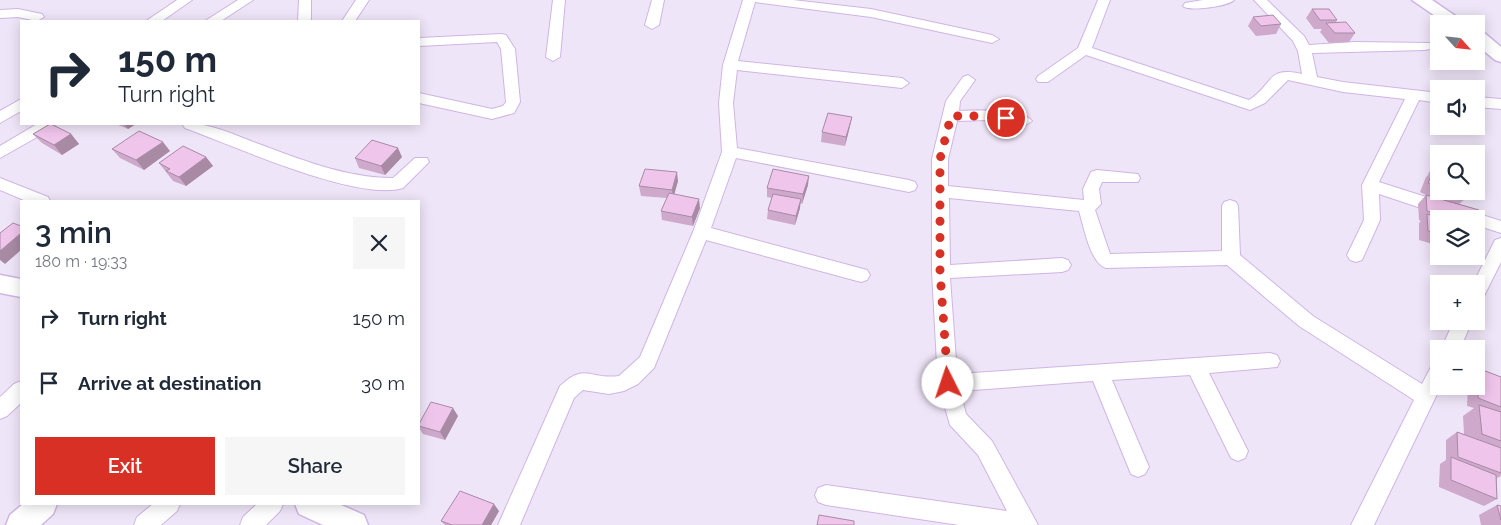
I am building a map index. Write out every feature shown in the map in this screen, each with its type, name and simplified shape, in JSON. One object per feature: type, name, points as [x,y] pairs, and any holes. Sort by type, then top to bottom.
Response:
[{"type":"street","points":[[155,20],[186,0]]},
{"type":"street","points":[[214,20],[246,0]]},
{"type":"street","points":[[305,0],[306,20]]},
{"type":"street","points":[[349,20],[364,0]]},
{"type":"street","points":[[553,56],[559,0]]},
{"type":"street","points":[[652,25],[658,0]]},
{"type":"street","points":[[508,525],[567,392],[579,381],[614,386],[633,379],[647,362],[701,232],[730,152],[726,103],[730,65],[749,0]]},
{"type":"street","points":[[760,0],[871,13],[992,39]]},
{"type":"street","points":[[1043,78],[1084,50],[1104,0]]},
{"type":"street","points":[[1190,6],[1226,0]]},
{"type":"street","points":[[1260,0],[1299,39],[1304,49],[1311,81]]},
{"type":"street","points":[[1420,0],[1444,15]]},
{"type":"street","points":[[0,14],[18,13],[37,17]]},
{"type":"street","points":[[420,45],[501,38],[508,49],[513,102],[509,110],[492,114],[420,98]]},
{"type":"street","points":[[1485,41],[1501,50]]},
{"type":"street","points":[[1485,42],[1501,56]]},
{"type":"street","points":[[1304,49],[1354,46],[1425,46]]},
{"type":"street","points":[[1084,50],[1250,105],[1256,103],[1277,78],[1286,75],[1344,88],[1430,97]]},
{"type":"street","points":[[730,65],[902,83]]},
{"type":"street","points":[[968,80],[953,101],[940,159],[940,272],[948,383],[957,419],[985,448],[1026,525]]},
{"type":"street","points":[[1356,255],[1372,220],[1370,185],[1414,95]]},
{"type":"street","points":[[1485,103],[1501,104]]},
{"type":"street","points":[[0,118],[20,105]]},
{"type":"street","points":[[951,116],[988,116],[1024,121]]},
{"type":"street","points":[[0,153],[46,125]]},
{"type":"street","points":[[193,125],[315,171],[374,184],[397,184],[421,162]]},
{"type":"street","points":[[730,152],[910,186]]},
{"type":"street","points":[[940,191],[1085,206],[1093,204],[1091,189],[1097,176],[1132,178]]},
{"type":"street","points":[[0,184],[40,200]]},
{"type":"street","points":[[1370,185],[1447,210]]},
{"type":"street","points":[[1085,206],[1103,258],[1106,261],[1231,258],[1306,321],[1426,398]]},
{"type":"street","points":[[1230,206],[1231,258]]},
{"type":"street","points":[[1485,222],[1501,227]]},
{"type":"street","points":[[701,232],[861,275]]},
{"type":"street","points":[[1485,277],[1501,245]]},
{"type":"street","points":[[940,272],[1062,265]]},
{"type":"street","points":[[0,284],[20,288]]},
{"type":"street","points":[[948,383],[1270,361]]},
{"type":"street","points":[[1195,366],[1238,451]]},
{"type":"street","points":[[1100,373],[1138,467]]},
{"type":"street","points":[[1362,525],[1430,390]]},
{"type":"street","points":[[0,410],[20,391]]},
{"type":"street","points":[[826,495],[1026,525]]},
{"type":"street","points":[[20,525],[42,505]]},
{"type":"street","points":[[145,525],[168,505]]},
{"type":"street","points":[[251,525],[271,505]]},
{"type":"street","points":[[310,505],[354,525]]},
{"type":"building","points":[[1312,9],[1329,9],[1337,20],[1320,20]]},
{"type":"building","points":[[1273,15],[1281,24],[1261,26],[1253,17]]},
{"type":"building","points":[[1346,22],[1355,33],[1335,33],[1326,23]]},
{"type":"building","points":[[828,113],[852,117],[846,137],[822,132]]},
{"type":"building","points":[[48,125],[53,125],[71,134],[54,145],[33,134]]},
{"type":"building","points":[[139,131],[163,142],[136,160],[112,149]]},
{"type":"building","points":[[372,140],[398,148],[381,166],[355,158]]},
{"type":"building","points":[[183,146],[206,157],[179,177],[166,171],[170,169],[159,163]]},
{"type":"building","points":[[645,169],[677,172],[672,190],[639,186]]},
{"type":"building","points":[[773,169],[809,176],[803,194],[767,188]]},
{"type":"building","points":[[669,193],[699,199],[692,217],[661,211]]},
{"type":"building","points":[[773,194],[801,199],[796,216],[768,210]]},
{"type":"building","points":[[1426,195],[1430,196],[1430,200],[1444,200],[1479,210],[1430,210],[1430,212],[1427,211]]},
{"type":"building","points":[[1427,214],[1430,215],[1430,232],[1428,231]]},
{"type":"building","points":[[13,223],[20,226],[20,234],[0,251],[0,233]]},
{"type":"building","points":[[1485,371],[1501,377],[1501,407],[1478,398],[1478,395],[1485,395]]},
{"type":"building","points":[[431,402],[453,408],[440,432],[420,426],[420,422]]},
{"type":"building","points":[[1479,405],[1501,412],[1501,441],[1482,434]]},
{"type":"building","points":[[1457,432],[1501,448],[1501,473],[1458,457]]},
{"type":"building","points":[[1451,457],[1496,475],[1497,499],[1451,480]]},
{"type":"building","points":[[460,491],[494,504],[482,525],[452,525],[441,521]]},
{"type":"building","points":[[1497,505],[1501,506],[1501,520]]},
{"type":"building","points":[[819,515],[854,521],[854,525],[817,525]]},
{"type":"route","points":[[948,383],[940,272],[940,159],[951,116],[1006,118]]}]
